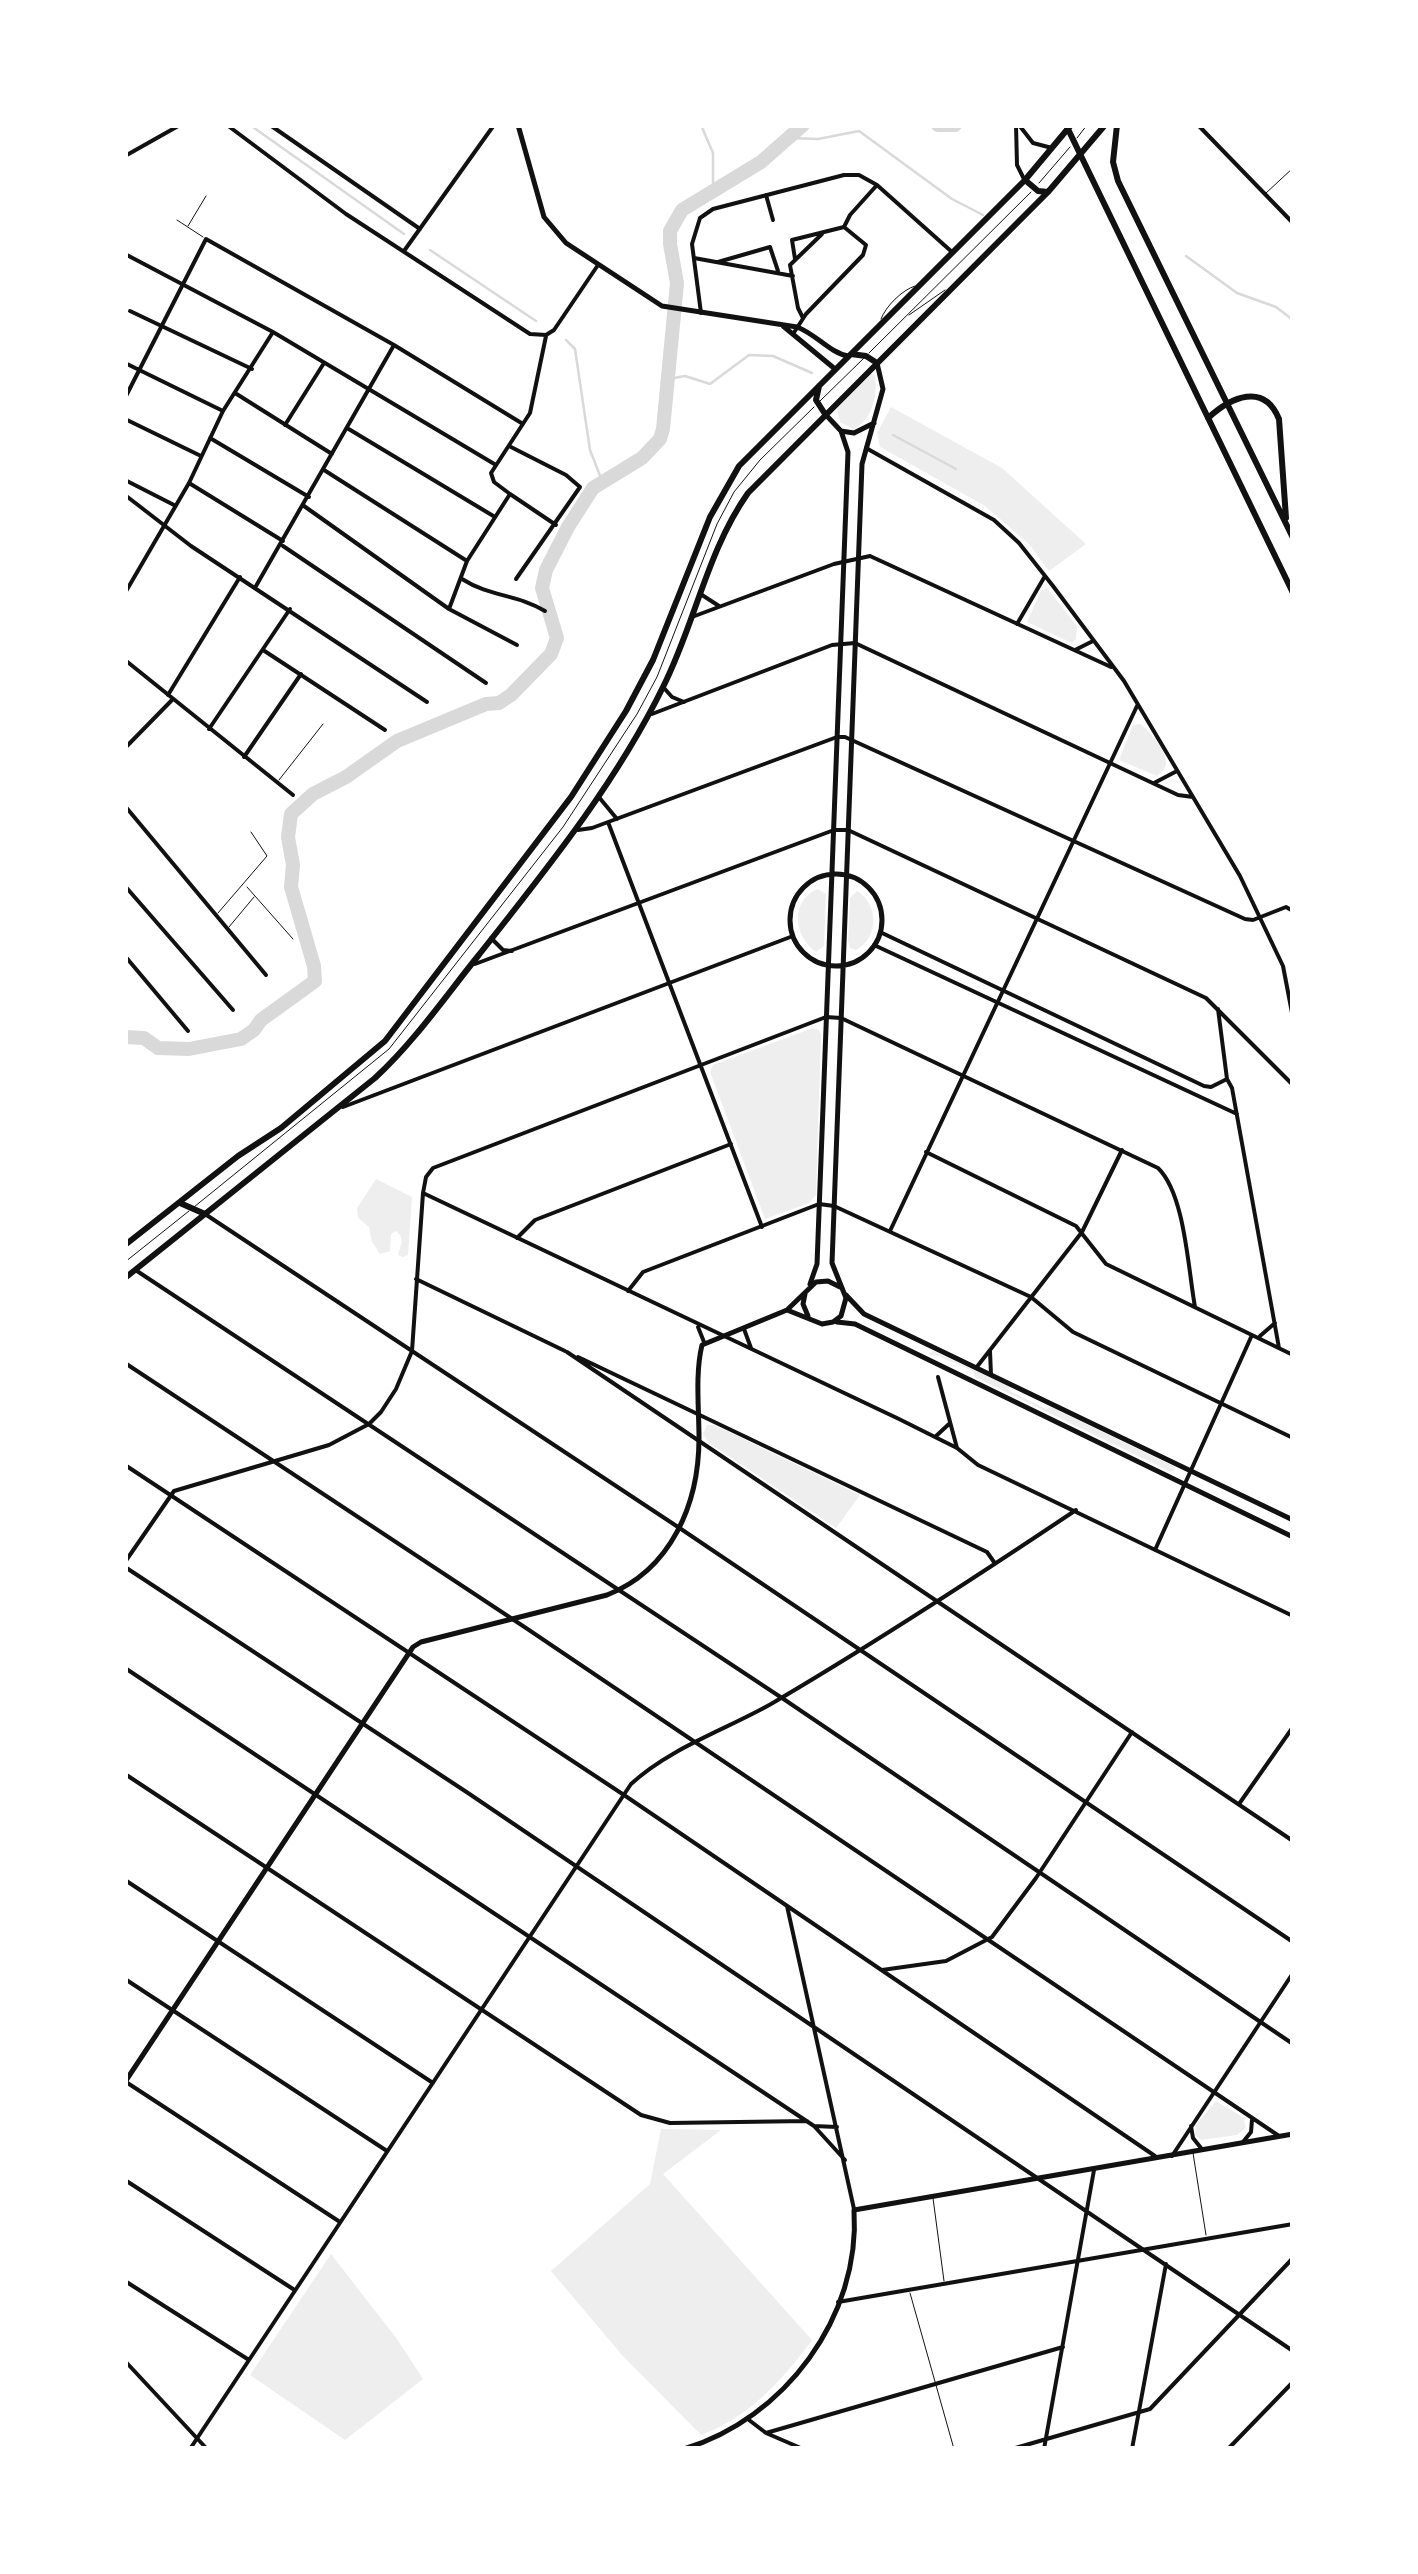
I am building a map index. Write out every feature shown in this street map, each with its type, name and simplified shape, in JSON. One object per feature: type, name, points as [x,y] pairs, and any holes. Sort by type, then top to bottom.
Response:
[{"type":"main road","points":[[125,1278],[402,1051],[576,830],[648,716],[664,686],[726,527],[748,493],[1048,192],[1105,125]]},
{"type":"main road","points":[[1117,125],[1113,169],[1293,538]]},
{"type":"main road","points":[[125,1246],[370,1057],[432,982],[571,797],[626,711],[654,660],[710,516],[731,478],[748,456],[1024,180],[1068,127]]},
{"type":"main road","points":[[1068,127],[1293,593]]},
{"type":"main road","points":[[1024,180],[1034,189],[1048,192]]},
{"type":"main road","points":[[849,355],[866,356],[876,364]]},
{"type":"main road","points":[[820,384],[817,404],[825,414]]},
{"type":"main road","points":[[1208,418],[1239,396],[1251,395],[1264,400],[1278,414],[1286,524]]},
{"type":"main road","points":[[179,1203],[204,1214]]},
{"type":"street","points":[[125,156],[180,125]]},
{"type":"street","points":[[227,125],[288,173],[530,334],[546,335],[554,330],[598,265]]},
{"type":"street","points":[[270,125],[420,228]]},
{"type":"street","points":[[404,252],[494,125]]},
{"type":"street","points":[[518,125],[544,216],[566,243],[662,306],[779,323],[795,331],[835,369]]},
{"type":"street","points":[[1018,125],[1032,143],[1052,148]]},
{"type":"street","points":[[1018,125],[1017,164],[1024,180]]},
{"type":"street","points":[[1198,125],[1293,222]]},
{"type":"street","points":[[701,314],[692,244],[700,218],[714,209],[844,175],[859,175],[877,185],[952,252]]},
{"type":"street","points":[[795,259],[792,240],[844,227],[877,185]]},
{"type":"street","points":[[766,196],[773,220]]},
{"type":"street","points":[[795,331],[863,256],[864,242],[844,227]]},
{"type":"street","points":[[803,318],[790,264],[824,232]]},
{"type":"street","points":[[125,398],[206,238],[523,424]]},
{"type":"street","points":[[718,262],[770,247],[778,272]]},
{"type":"street","points":[[125,254],[273,332],[496,465]]},
{"type":"street","points":[[693,258],[792,276]]},
{"type":"street","points":[[130,311],[252,369]]},
{"type":"street","points":[[795,331],[813,334],[838,354],[849,355]]},
{"type":"street","points":[[125,592],[189,482],[223,411],[273,332]]},
{"type":"street","points":[[546,335],[531,409],[492,478],[556,524]]},
{"type":"street","points":[[256,586],[394,345]]},
{"type":"street","points":[[125,362],[223,411]]},
{"type":"street","points":[[285,425],[324,362]]},
{"type":"street","points":[[829,1323],[844,1311],[842,1290],[832,1263],[862,464],[883,389],[876,364]]},
{"type":"street","points":[[234,393],[333,454]]},
{"type":"street","points":[[812,1320],[803,1304],[817,1268],[848,452],[841,431],[825,414]]},
{"type":"street","points":[[125,419],[202,456]]},
{"type":"street","points":[[841,431],[854,433],[874,422]]},
{"type":"street","points":[[347,428],[495,518]]},
{"type":"street","points":[[210,438],[309,497]]},
{"type":"street","points":[[508,446],[580,486],[516,579]]},
{"type":"street","points":[[866,448],[994,520],[1019,542],[1094,640],[1138,704],[1240,876],[1282,966],[1293,1018]]},
{"type":"street","points":[[324,470],[468,561]]},
{"type":"street","points":[[125,480],[176,506]]},
{"type":"street","points":[[189,482],[486,682]]},
{"type":"street","points":[[125,495],[427,702]]},
{"type":"street","points":[[449,609],[468,561],[512,495]]},
{"type":"street","points":[[304,506],[449,609],[517,645]]},
{"type":"street","points":[[692,617],[844,561],[874,557],[1116,670]]},
{"type":"street","points":[[125,571],[134,577]]},
{"type":"street","points":[[1018,624],[1045,576]]},
{"type":"street","points":[[125,748],[170,697],[240,577]]},
{"type":"street","points":[[461,578],[483,592],[512,596],[545,610]]},
{"type":"street","points":[[701,594],[719,606]]},
{"type":"street","points":[[209,730],[290,608]]},
{"type":"street","points":[[1075,650],[1094,640]]},
{"type":"street","points":[[648,716],[841,644],[856,643],[1178,796],[1193,796]]},
{"type":"street","points":[[263,650],[385,730]]},
{"type":"street","points":[[125,660],[293,795]]},
{"type":"street","points":[[244,757],[301,674]]},
{"type":"street","points":[[664,686],[672,697],[684,702]]},
{"type":"street","points":[[890,1231],[1138,704]]},
{"type":"street","points":[[576,830],[608,822],[837,736],[852,739],[1245,919],[1260,918],[1286,907],[1293,910]]},
{"type":"street","points":[[1154,783],[1178,771]]},
{"type":"street","points":[[598,796],[617,818]]},
{"type":"street","points":[[125,806],[266,974]]},
{"type":"street","points":[[608,822],[762,1227]]},
{"type":"street","points":[[470,964],[834,830],[848,830],[1201,996],[1218,1007],[1293,1085]]},
{"type":"street","points":[[832,873],[846,874],[863,882],[876,896],[880,932],[864,956],[844,965],[828,966],[807,956],[793,936],[790,921],[796,899],[810,882],[832,873]]},
{"type":"street","points":[[125,886],[233,1010]]},
{"type":"street","points":[[880,932],[1204,1086],[1227,1078]]},
{"type":"street","points":[[334,1110],[793,936]]},
{"type":"street","points":[[492,938],[504,950],[512,951]]},
{"type":"street","points":[[874,945],[1237,1114]]},
{"type":"street","points":[[125,956],[188,1031]]},
{"type":"street","points":[[1218,1007],[1227,1078],[1237,1114],[1279,1348]]},
{"type":"street","points":[[1195,1307],[1170,1184],[1152,1164],[841,1018],[826,1017],[436,1165],[426,1177],[423,1193],[412,1351],[396,1389],[369,1424],[329,1445],[178,1489],[170,1494],[125,1564],[1293,2351]]},
{"type":"street","points":[[517,1238],[536,1220],[731,1144]]},
{"type":"street","points":[[976,1368],[1082,1232],[1122,1150]]},
{"type":"street","points":[[926,1152],[1072,1223],[1106,1264],[1293,1354]]},
{"type":"street","points":[[423,1193],[958,1448],[972,1461],[1293,1616]]},
{"type":"street","points":[[628,1291],[643,1272],[820,1204],[834,1206],[1030,1297],[1073,1332],[1293,1438]]},
{"type":"street","points":[[204,1214],[681,1529],[1293,1942]]},
{"type":"street","points":[[135,1270],[781,1697],[1293,2044]]},
{"type":"street","points":[[416,1278],[986,1552],[995,1564]]},
{"type":"street","points":[[340,2222],[125,2082],[408,1652],[420,1642],[620,1590],[653,1565],[681,1529],[690,1504],[700,1442],[700,1352],[704,1342],[787,1310],[807,1289],[824,1280],[842,1290],[864,1314],[1293,1520]]},
{"type":"street","points":[[787,1310],[812,1320],[852,1323],[1293,1537]]},
{"type":"street","points":[[695,1323],[704,1342]]},
{"type":"street","points":[[1155,1550],[1255,1336],[1268,1332],[1274,1323]]},
{"type":"street","points":[[743,1327],[754,1352]]},
{"type":"street","points":[[924,1357],[930,1346]]},
{"type":"street","points":[[990,1351],[991,1375]]},
{"type":"street","points":[[567,1352],[1293,1841]]},
{"type":"street","points":[[125,1363],[1279,2136]]},
{"type":"street","points":[[938,1377],[958,1448]]},
{"type":"street","points":[[935,1437],[950,1424]]},
{"type":"street","points":[[125,1465],[624,1795],[1158,2158]]},
{"type":"street","points":[[190,2449],[576,1866],[641,1776],[860,1650],[1076,1510]]},
{"type":"street","points":[[125,1668],[807,2121],[845,2160]]},
{"type":"street","points":[[1239,1804],[1293,1727]]},
{"type":"street","points":[[881,1970],[946,1961],[989,1940],[1132,1732]]},
{"type":"street","points":[[1287,1736],[1293,1740]]},
{"type":"street","points":[[125,1774],[650,2119],[696,2124],[807,2121]]},
{"type":"street","points":[[125,1880],[433,2083]]},
{"type":"street","points":[[684,2449],[749,2420],[782,2392],[807,2362],[838,2302],[851,2254],[854,2210],[845,2160],[787,1906]]},
{"type":"street","points":[[1172,2156],[1293,1973]]},
{"type":"street","points":[[125,1980],[387,2151]]},
{"type":"street","points":[[1243,2142],[1252,2128],[1250,2116]]},
{"type":"street","points":[[814,2126],[838,2127]]},
{"type":"street","points":[[1191,2126],[1192,2138],[1203,2150]]},
{"type":"street","points":[[854,2210],[1293,2134]]},
{"type":"street","points":[[1138,2162],[1142,2156],[1140,2146]]},
{"type":"street","points":[[1044,2449],[1094,2170]]},
{"type":"street","points":[[125,2180],[295,2290]]},
{"type":"street","points":[[854,2224],[872,2208]]},
{"type":"street","points":[[838,2302],[1293,2224]]},
{"type":"street","points":[[1012,2449],[1138,2413],[1158,2402],[1293,2258]]},
{"type":"street","points":[[1132,2449],[1166,2264]]},
{"type":"street","points":[[125,2281],[249,2360]]},
{"type":"street","points":[[766,2433],[1063,2347]]},
{"type":"street","points":[[125,2361],[207,2449]]},
{"type":"street","points":[[1228,2449],[1293,2382]]},
{"type":"street","points":[[749,2420],[766,2433],[803,2449]]},
{"type":"lane","points":[[125,1262],[389,1049],[563,827],[617,746],[657,677],[717,524],[734,492],[752,469],[1034,189],[1087,125]]},
{"type":"lane","points":[[1265,194],[1293,168]]},
{"type":"lane","points":[[188,226],[206,196]]},
{"type":"lane","points":[[177,220],[206,238]]},
{"type":"lane","points":[[906,316],[959,281]]},
{"type":"lane","points":[[276,782],[323,724]]},
{"type":"lane","points":[[216,916],[267,856],[251,832]]},
{"type":"lane","points":[[245,884],[294,939]]},
{"type":"lane","points":[[227,929],[255,896]]},
{"type":"lane","points":[[1192,2152],[1207,2238]]},
{"type":"lane","points":[[933,2198],[944,2284]]},
{"type":"lane","points":[[909,2290],[954,2449]]},
{"type":"shaded area","points":[[871,374],[876,382],[872,406],[865,420],[853,429],[840,422],[837,408]]},
{"type":"shaded area","points":[[891,407],[1002,468],[1086,544],[1049,571],[1029,544],[985,506],[880,447],[877,433]]},
{"type":"shaded area","points":[[1047,588],[1077,626],[1072,643],[1027,622],[1041,591]]},
{"type":"shaded area","points":[[1140,724],[1165,756],[1166,766],[1157,776],[1119,760],[1133,725]]},
{"type":"shaded area","points":[[818,889],[826,894],[824,946],[816,952],[803,937],[798,919],[803,901]]},
{"type":"shaded area","points":[[857,891],[869,904],[873,921],[869,938],[856,950],[850,948],[848,941],[850,898]]},
{"type":"shaded area","points":[[813,1028],[821,1035],[816,1195],[809,1203],[765,1219],[710,1072],[713,1065]]},
{"type":"shaded area","points":[[376,1179],[412,1197],[408,1255],[403,1257],[398,1255],[401,1239],[396,1231],[391,1234],[390,1251],[380,1254],[369,1227],[358,1218],[357,1208]]},
{"type":"shaded area","points":[[933,1351],[1175,1470],[1171,1472],[975,1377],[973,1371],[931,1356]]},
{"type":"shaded area","points":[[707,1425],[860,1495],[836,1528],[709,1443],[703,1434]]},
{"type":"shaded area","points":[[1216,2101],[1243,2117],[1246,2128],[1237,2135],[1201,2140],[1195,2135],[1196,2125]]},
{"type":"shaded area","points":[[661,2129],[721,2130],[663,2174],[812,2340],[749,2408],[701,2435],[622,2355],[551,2271],[650,2184]]},
{"type":"shaded area","points":[[331,2254],[423,2379],[345,2440],[250,2375]]},
{"type":"waterway","points":[[250,125],[404,234]]},
{"type":"waterway","points":[[701,125],[713,153],[713,189]]},
{"type":"waterway","points":[[125,1037],[144,1038],[158,1048],[189,1049],[241,1039],[315,981],[291,887],[291,814],[313,794],[346,777],[397,741],[486,704],[499,703],[551,654],[557,638],[542,588],[546,570],[593,488],[642,458],[660,439],[663,429],[677,283],[670,231],[682,210],[761,162],[803,125]]},
{"type":"waterway","points":[[938,125],[955,125]]},
{"type":"waterway","points":[[790,138],[818,139],[859,131],[952,199],[983,215]]},
{"type":"waterway","points":[[430,250],[536,321]]},
{"type":"waterway","points":[[1186,256],[1237,293],[1276,307],[1293,320]]},
{"type":"waterway","points":[[566,340],[575,349],[590,450],[602,481]]},
{"type":"waterway","points":[[668,379],[685,376],[710,384],[749,355],[773,356],[812,373]]},
{"type":"waterway","points":[[893,435],[956,469]]}]
